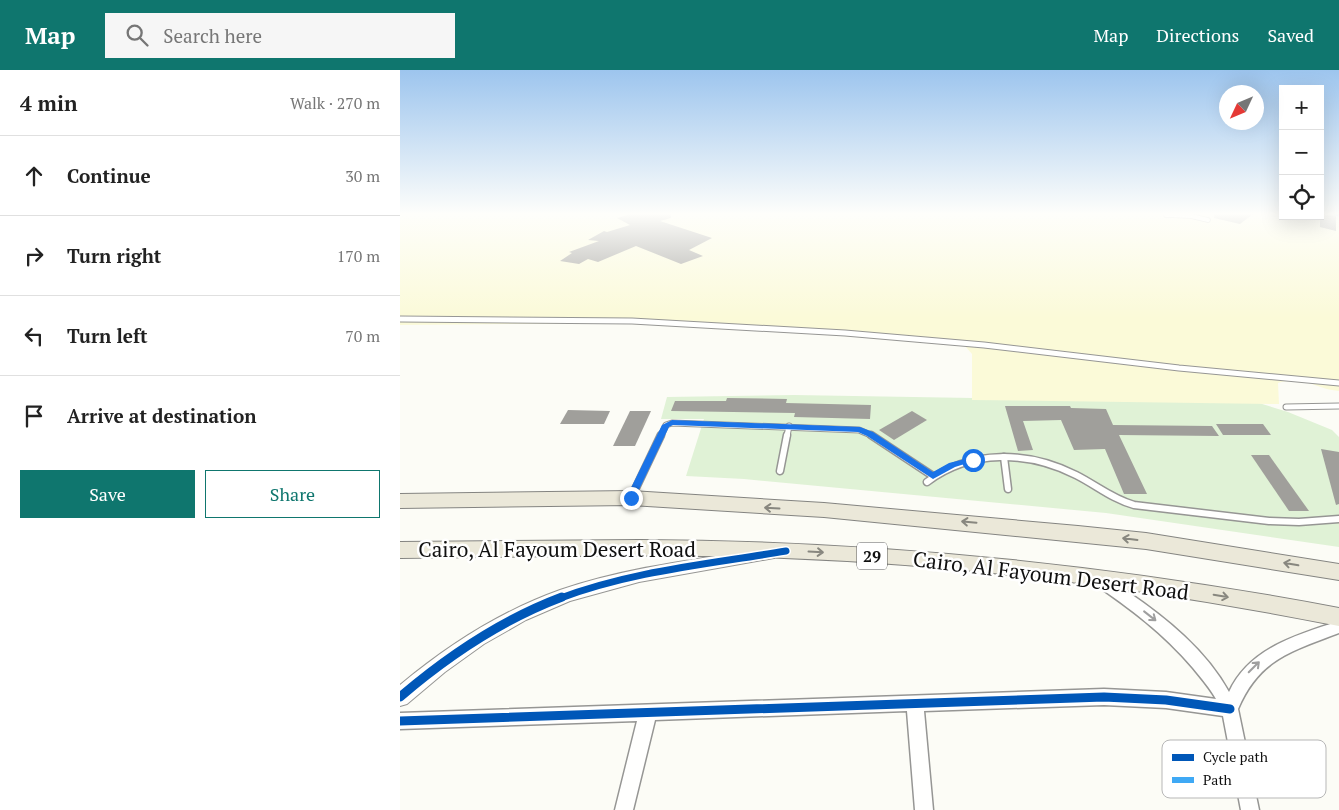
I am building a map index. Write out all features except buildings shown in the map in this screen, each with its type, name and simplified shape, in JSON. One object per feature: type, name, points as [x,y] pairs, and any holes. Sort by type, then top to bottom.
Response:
[{"type":"highway","points":[[400,502],[631,498],[843,512],[1011,526],[1146,541],[1339,572]]},
{"type":"highway","name":"Cairo, Al Fayoum Desert Road","points":[[400,550],[688,548],[786,550],[979,564],[1096,577],[1219,595],[1339,617]]},
{"type":"street","points":[[400,697],[467,645],[516,617],[564,596],[611,582],[786,550]]},
{"type":"street","points":[[1096,577],[1147,613],[1178,640],[1206,672],[1230,709],[1236,740]]},
{"type":"street","points":[[1230,709],[1242,681],[1262,660],[1288,645],[1339,626]]},
{"type":"street","points":[[400,721],[1104,696],[1166,700],[1230,709]]},
{"type":"street","points":[[915,703],[924,810]]},
{"type":"street","points":[[624,810],[648,712]]},
{"type":"lane","points":[[400,319],[642,321],[827,331],[975,344],[1179,368],[1339,383]]},
{"type":"lane","points":[[1286,407],[1339,406]]},
{"type":"lane","points":[[631,498],[668,424],[847,428],[865,432],[933,476]]},
{"type":"lane","points":[[780,471],[789,426]]},
{"type":"lane","points":[[1004,457],[1008,489]]},
{"type":"lane","points":[[927,482],[933,476],[952,465],[973,460],[1004,457],[1030,459],[1067,470],[1114,499],[1134,505],[1269,521],[1299,522],[1339,518]]},
{"type":"shaded area","points":[[794,395],[1259,403],[1288,412],[1332,430],[1339,437],[1339,547],[1106,513],[744,479],[686,476],[704,419],[661,419],[667,397]]},
{"type":"sand","points":[[400,249],[1339,249],[1339,391],[1303,381],[1278,383],[1279,404],[972,400],[972,354],[965,346],[820,334],[618,323],[400,325]]},
{"type":"cycle path","points":[[400,697],[438,666],[478,638],[520,615],[565,596],[619,581],[674,569],[786,551]]},
{"type":"cycle path","points":[[400,721],[1104,697],[1166,700],[1230,709]]},
{"type":"route","points":[[631,498],[666,425],[672,423],[847,428],[860,430],[870,434],[933,476],[952,465],[973,460]]}]
